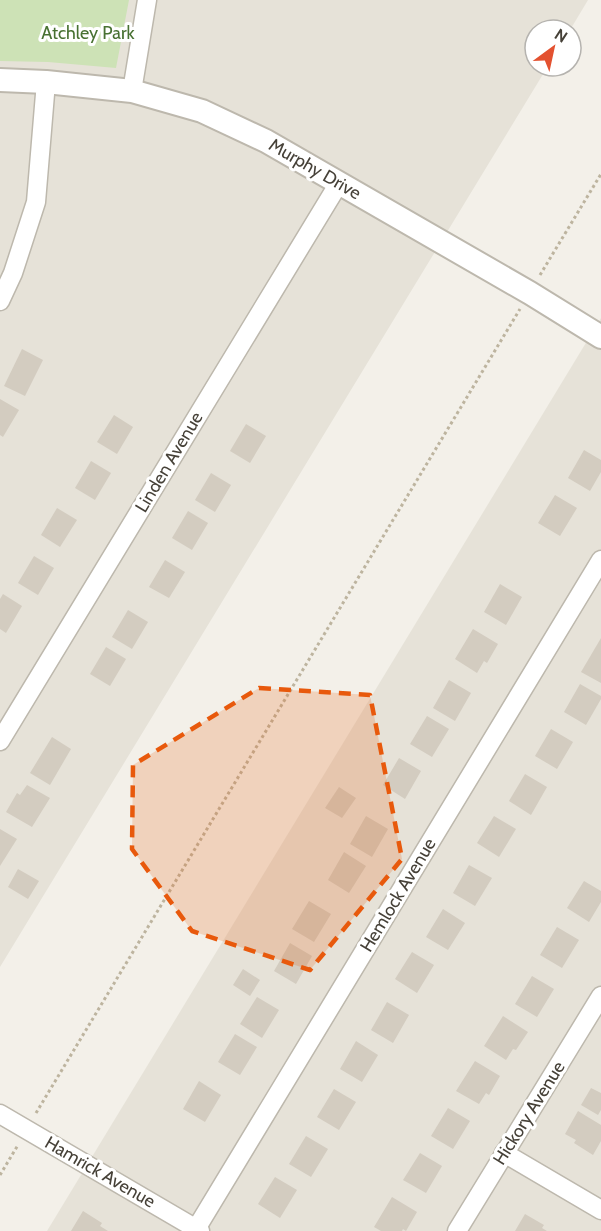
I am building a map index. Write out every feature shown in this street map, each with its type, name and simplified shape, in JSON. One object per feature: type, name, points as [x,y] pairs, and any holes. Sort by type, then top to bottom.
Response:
[{"type":"street","points":[[132,91],[147,0]]},
{"type":"street","name":"Murphy Drive","points":[[0,80],[46,82],[132,91],[202,111],[266,141],[530,293],[601,337]]},
{"type":"street","points":[[0,301],[13,273],[36,202],[46,82]]},
{"type":"street","name":"Linden Avenue","points":[[0,741],[339,183]]},
{"type":"street","name":"Hemlock Avenue","points":[[198,1230],[601,560]]},
{"type":"street","name":"Hickory Avenue","points":[[457,1231],[601,996]]},
{"type":"street","name":"Hamrick Avenue","points":[[0,1114],[198,1230]]},
{"type":"street","points":[[504,1153],[601,1210]]},
{"type":"path","points":[[538,279],[601,174]]},
{"type":"path","points":[[0,1175],[521,307]]},
{"type":"highlighted area","points":[[259,688],[370,695],[402,859],[310,970],[192,931],[132,849],[133,765]]},
{"type":"shaded area","points":[[0,0],[588,0],[577,18],[523,18],[523,78],[541,78],[0,967]]},
{"type":"shaded area","points":[[601,318],[601,1231],[47,1231]]},
{"type":"green space","name":"Atchley Park","points":[[0,0],[129,0],[116,68],[48,62],[0,61]]},
{"type":"building","points":[[22,349],[43,360],[25,396],[4,386]]},
{"type":"building","points":[[0,399],[19,410],[3,437],[0,435]]},
{"type":"building","points":[[114,415],[133,427],[117,454],[97,442]]},
{"type":"building","points":[[246,424],[266,436],[250,463],[230,451]]},
{"type":"building","points":[[584,450],[601,460],[601,472],[590,491],[568,478]]},
{"type":"building","points":[[91,461],[111,473],[95,500],[75,488]]},
{"type":"building","points":[[211,473],[231,485],[215,512],[195,500]]},
{"type":"building","points":[[555,495],[577,508],[560,536],[538,523]]},
{"type":"building","points":[[57,508],[77,520],[60,547],[41,535]]},
{"type":"building","points":[[188,511],[208,523],[192,550],[172,538]]},
{"type":"building","points":[[34,556],[54,568],[38,595],[18,583]]},
{"type":"building","points":[[165,560],[185,572],[169,598],[149,587]]},
{"type":"building","points":[[500,584],[522,597],[506,625],[484,612]]},
{"type":"building","points":[[3,594],[22,606],[6,633],[0,629],[0,599]]},
{"type":"building","points":[[128,610],[148,622],[132,649],[112,637]]},
{"type":"building","points":[[473,629],[498,644],[487,663],[484,661],[477,673],[455,659]]},
{"type":"building","points":[[601,638],[601,683],[581,672]]},
{"type":"building","points":[[106,647],[126,659],[110,686],[90,674]]},
{"type":"building","points":[[449,680],[471,693],[455,721],[433,708]]},
{"type":"building","points":[[580,684],[601,696],[586,725],[564,712]]},
{"type":"building","points":[[427,716],[449,729],[432,757],[410,744]]},
{"type":"building","points":[[551,729],[573,742],[557,769],[535,756]]},
{"type":"building","points":[[52,737],[71,749],[50,785],[30,773]]},
{"type":"building","points":[[399,758],[421,771],[405,799],[383,785]]},
{"type":"building","points":[[525,774],[547,787],[531,815],[509,801]]},
{"type":"building","points":[[27,785],[50,798],[32,827],[6,812],[17,793],[20,795]]},
{"type":"building","points":[[339,787],[356,798],[342,818],[325,808]]},
{"type":"building","points":[[366,816],[388,829],[372,857],[350,844]]},
{"type":"building","points":[[494,816],[516,829],[499,857],[477,843]]},
{"type":"building","points":[[0,829],[17,839],[0,866]]},
{"type":"building","points":[[344,852],[366,866],[349,893],[328,880]]},
{"type":"building","points":[[469,865],[492,878],[475,906],[453,893]]},
{"type":"building","points":[[18,869],[39,881],[28,899],[8,887]]},
{"type":"building","points":[[584,881],[601,891],[601,902],[589,922],[567,908]]},
{"type":"building","points":[[309,901],[331,914],[314,942],[292,929]]},
{"type":"building","points":[[443,909],[465,923],[448,950],[426,937]]},
{"type":"building","points":[[557,927],[579,940],[562,968],[540,955]]},
{"type":"building","points":[[290,943],[312,956],[296,984],[274,971]]},
{"type":"building","points":[[412,952],[434,965],[417,993],[395,979]]},
{"type":"building","points":[[243,969],[260,980],[250,996],[233,985]]},
{"type":"building","points":[[532,976],[554,989],[537,1017],[515,1004]]},
{"type":"building","points":[[257,997],[279,1010],[262,1038],[240,1024]]},
{"type":"building","points":[[387,1002],[409,1015],[393,1043],[371,1030]]},
{"type":"building","points":[[503,1016],[528,1032],[506,1060],[484,1046]]},
{"type":"building","points":[[235,1034],[257,1047],[240,1075],[218,1062]]},
{"type":"building","points":[[356,1041],[378,1055],[362,1082],[340,1069]]},
{"type":"building","points":[[475,1061],[500,1076],[489,1095],[486,1093],[479,1104],[456,1091]]},
{"type":"building","points":[[199,1081],[221,1095],[205,1122],[183,1109]]},
{"type":"building","points":[[591,1088],[601,1093],[601,1110],[598,1115],[581,1105]]},
{"type":"building","points":[[334,1089],[356,1102],[339,1130],[317,1117]]},
{"type":"building","points":[[448,1108],[470,1121],[453,1149],[431,1136]]},
{"type":"building","points":[[578,1111],[601,1125],[601,1141],[593,1155],[574,1143],[576,1140],[565,1134]]},
{"type":"building","points":[[306,1136],[328,1149],[311,1177],[289,1164]]},
{"type":"building","points":[[420,1153],[442,1166],[426,1193],[403,1180]]},
{"type":"building","points":[[275,1177],[297,1190],[280,1218],[258,1204]]},
{"type":"building","points":[[392,1197],[417,1212],[406,1231],[403,1229],[402,1231],[381,1231],[374,1227]]},
{"type":"building","points":[[83,1211],[102,1223],[100,1226],[108,1231],[71,1231]]},
{"type":"building","points":[[525,1214],[544,1225],[542,1228],[547,1231],[515,1231]]}]
